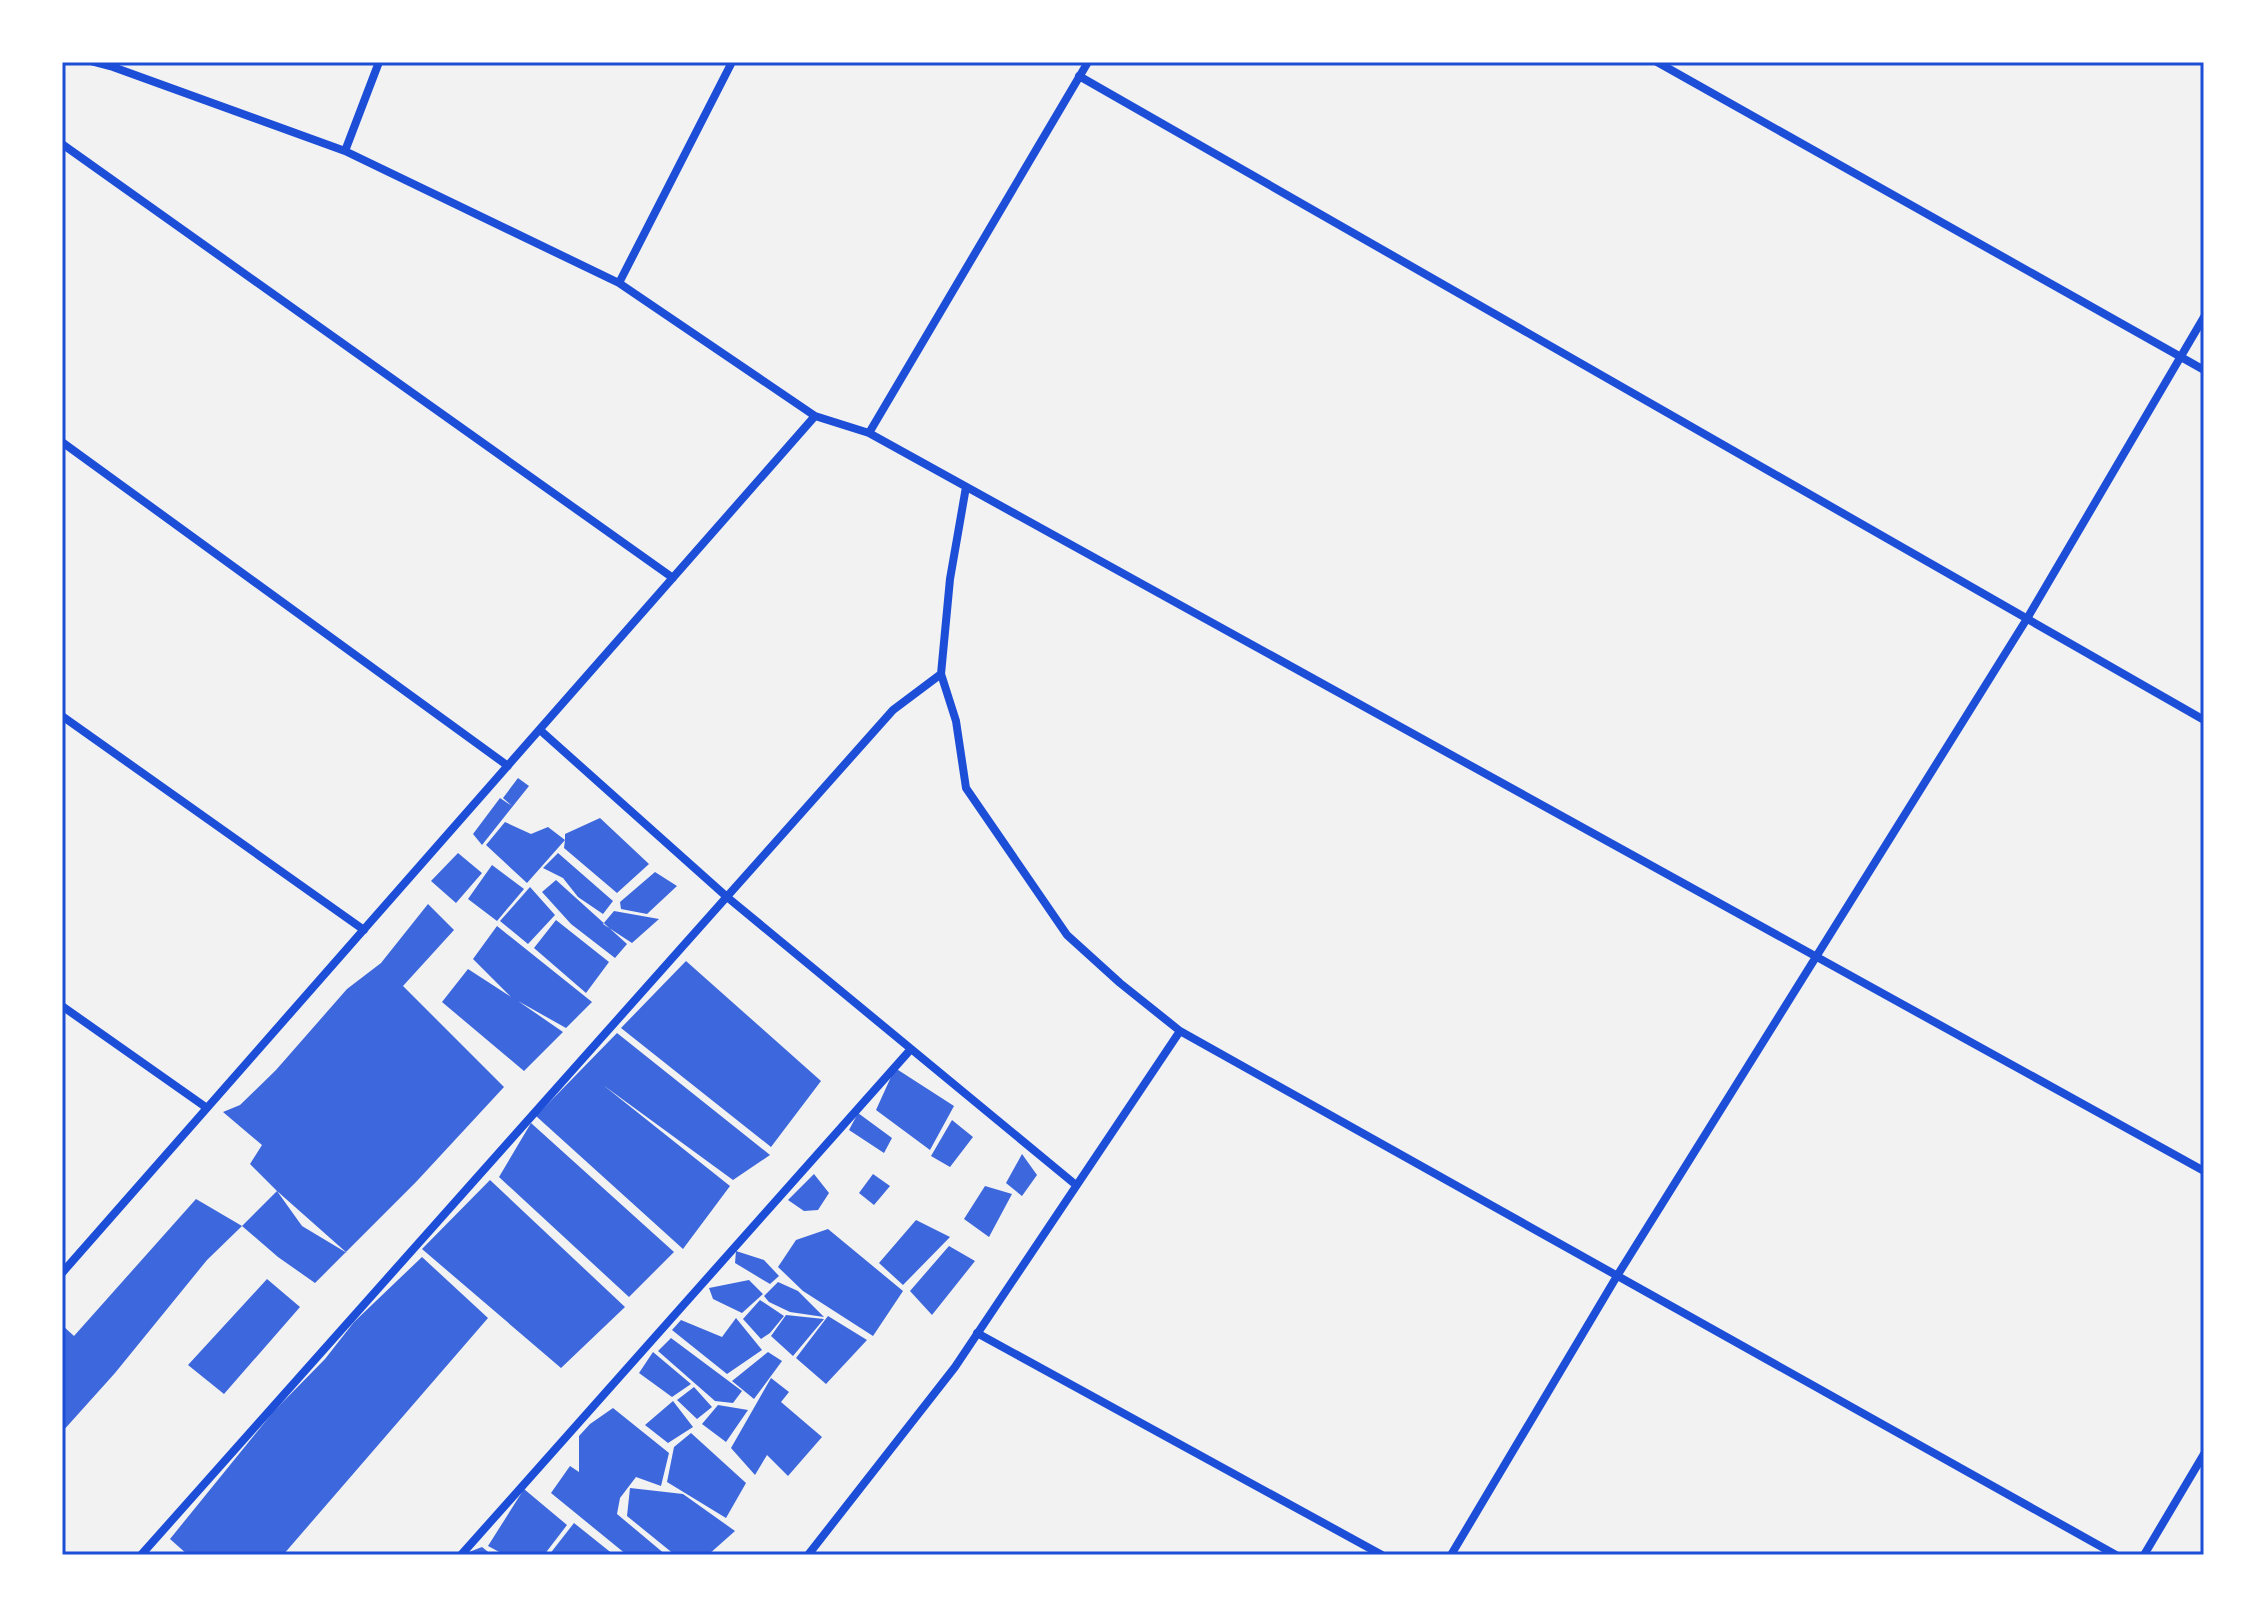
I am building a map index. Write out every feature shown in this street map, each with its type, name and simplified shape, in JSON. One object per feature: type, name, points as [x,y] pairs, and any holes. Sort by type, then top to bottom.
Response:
[{"type":"street","points":[[94,62],[114,64],[345,151],[619,283],[815,416],[869,433],[2204,1171]]},
{"type":"street","points":[[345,151],[379,62]]},
{"type":"street","points":[[619,283],[732,62]]},
{"type":"street","points":[[869,433],[1088,62]]},
{"type":"street","points":[[1657,62],[2204,370]]},
{"type":"street","points":[[1079,76],[2204,720]]},
{"type":"street","points":[[62,144],[673,578]]},
{"type":"street","points":[[1451,1555],[1617,1276],[2028,617],[2204,317]]},
{"type":"street","points":[[62,1273],[815,416]]},
{"type":"street","points":[[62,442],[508,766]]},
{"type":"street","points":[[966,487],[950,579],[941,674],[956,721],[966,788],[1067,935],[1180,1031],[2116,1555]]},
{"type":"street","points":[[141,1555],[893,710],[941,674]]},
{"type":"street","points":[[62,716],[364,930]]},
{"type":"street","points":[[540,730],[727,897],[1076,1185]]},
{"type":"street","points":[[62,1006],[207,1108]]},
{"type":"street","points":[[808,1555],[955,1367],[1180,1031]]},
{"type":"street","points":[[461,1555],[911,1049]]},
{"type":"street","points":[[977,1333],[1382,1555]]},
{"type":"street","points":[[2144,1555],[2204,1454]]},
{"type":"building","points":[[518,778],[529,786],[482,845],[473,834],[500,798],[512,806],[503,798]]},
{"type":"building","points":[[600,818],[649,864],[617,893],[564,848],[565,834]]},
{"type":"building","points":[[505,822],[531,834],[548,827],[565,840],[527,883],[486,845]]},
{"type":"building","points":[[458,853],[482,873],[456,903],[431,881]]},
{"type":"building","points":[[558,853],[613,901],[603,914],[578,897],[563,878],[543,868]]},
{"type":"building","points":[[492,865],[524,889],[497,921],[468,899]]},
{"type":"building","points":[[655,872],[677,886],[647,914],[621,909],[620,902]]},
{"type":"building","points":[[556,880],[627,944],[615,958],[571,924],[542,892]]},
{"type":"building","points":[[530,887],[555,915],[528,944],[500,921]]},
{"type":"building","points":[[428,904],[454,930],[403,986],[504,1087],[346,1252],[250,1164],[262,1145],[223,1112],[240,1105],[276,1070],[347,989],[381,963]]},
{"type":"building","points":[[614,911],[659,919],[632,943],[603,924]]},
{"type":"building","points":[[556,920],[609,962],[586,993],[534,948]]},
{"type":"building","points":[[497,926],[592,1002],[566,1028],[518,1001],[563,1032],[524,1071],[442,1002],[468,969],[511,997],[473,959]]},
{"type":"building","points":[[686,961],[821,1081],[771,1147],[621,1028]]},
{"type":"building","points":[[617,1033],[770,1155],[733,1180],[603,1085],[730,1186],[683,1249],[536,1116]]},
{"type":"building","points":[[895,1068],[954,1106],[930,1150],[876,1110]]},
{"type":"building","points":[[858,1113],[892,1138],[884,1153],[849,1130]]},
{"type":"building","points":[[952,1120],[973,1137],[950,1167],[931,1156]]},
{"type":"building","points":[[531,1123],[674,1252],[629,1297],[499,1177]]},
{"type":"building","points":[[1022,1154],[1037,1175],[1022,1196],[1006,1183]]},
{"type":"building","points":[[814,1174],[829,1193],[818,1210],[804,1211],[788,1200]]},
{"type":"building","points":[[873,1174],[890,1186],[874,1205],[859,1193]]},
{"type":"building","points":[[490,1180],[625,1307],[561,1368],[422,1249]]},
{"type":"building","points":[[985,1186],[1012,1194],[989,1237],[964,1219]]},
{"type":"building","points":[[277,1191],[302,1226],[346,1252],[315,1283],[242,1226]]},
{"type":"building","points":[[196,1199],[242,1226],[207,1260],[115,1373],[62,1432],[62,1325],[74,1336]]},
{"type":"building","points":[[916,1220],[950,1237],[903,1285],[879,1263]]},
{"type":"building","points":[[828,1229],[903,1291],[873,1336],[803,1291],[778,1267],[796,1240]]},
{"type":"building","points":[[949,1246],[975,1261],[932,1315],[910,1291]]},
{"type":"building","points":[[736,1251],[764,1260],[779,1276],[770,1284],[735,1263]]},
{"type":"building","points":[[422,1257],[488,1318],[283,1555],[188,1555],[170,1539],[273,1412],[325,1359],[354,1322]]},
{"type":"building","points":[[267,1279],[300,1307],[224,1394],[188,1365]]},
{"type":"building","points":[[749,1280],[763,1294],[742,1313],[713,1299],[709,1288]]},
{"type":"building","points":[[778,1282],[798,1291],[824,1317],[790,1312],[769,1302],[764,1296]]},
{"type":"building","points":[[760,1300],[784,1316],[761,1339],[743,1319]]},
{"type":"building","points":[[786,1315],[824,1319],[793,1356],[771,1336]]},
{"type":"building","points":[[828,1316],[867,1340],[826,1384],[796,1358]]},
{"type":"building","points":[[736,1318],[762,1350],[727,1374],[672,1330],[681,1320],[722,1337]]},
{"type":"building","points":[[671,1338],[742,1391],[733,1403],[715,1401],[658,1351]]},
{"type":"building","points":[[653,1352],[691,1384],[672,1397],[639,1373]]},
{"type":"building","points":[[768,1352],[782,1361],[754,1399],[732,1381]]},
{"type":"building","points":[[771,1378],[789,1392],[781,1402],[822,1437],[788,1476],[767,1455],[755,1475],[731,1448]]},
{"type":"building","points":[[694,1387],[712,1407],[697,1419],[677,1400]]},
{"type":"building","points":[[673,1401],[693,1427],[668,1443],[645,1425]]},
{"type":"building","points":[[718,1405],[748,1410],[726,1442],[702,1424]]},
{"type":"building","points":[[613,1408],[669,1453],[661,1486],[636,1477],[620,1498],[617,1514],[666,1555],[627,1555],[551,1493],[570,1466],[579,1472],[579,1436]]},
{"type":"building","points":[[691,1433],[746,1483],[726,1518],[667,1482],[674,1447]]},
{"type":"building","points":[[630,1488],[683,1494],[735,1531],[708,1555],[675,1555],[627,1516]]},
{"type":"building","points":[[524,1489],[567,1525],[544,1555],[505,1555],[488,1546]]},
{"type":"building","points":[[574,1523],[614,1555],[549,1555]]},
{"type":"building","points":[[482,1547],[492,1555],[472,1555],[469,1552]]}]
